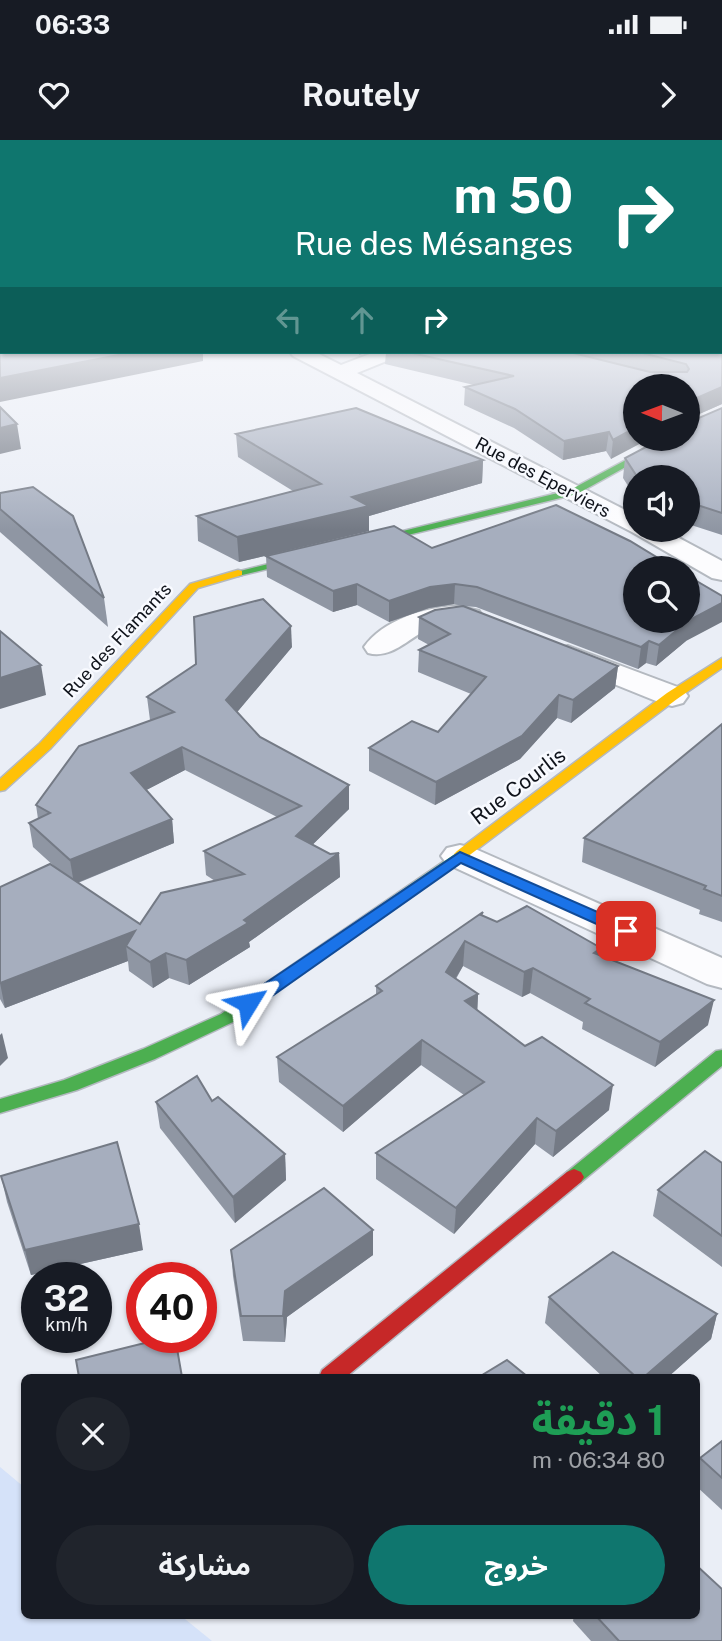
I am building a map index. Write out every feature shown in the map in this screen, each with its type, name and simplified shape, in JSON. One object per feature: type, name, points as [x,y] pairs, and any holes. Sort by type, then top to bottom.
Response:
[{"type":"street","name":"Rue des Eperviers","points":[[376,390],[623,519]]},
{"type":"street","name":"Rue des Flamants","points":[[0,787],[45,746],[194,586],[224,576],[573,492],[648,452]]},
{"type":"street","points":[[666,542],[722,572]]},
{"type":"street","points":[[379,647],[411,624],[442,616],[466,616],[492,626]]},
{"type":"street","points":[[543,646],[672,696]]},
{"type":"street","name":"Rue Courlis","points":[[0,1106],[71,1086],[227,1018],[460,856],[672,696],[722,662]]},
{"type":"street","points":[[460,856],[722,974]]},
{"type":"street","points":[[334,1374],[722,1056]]},
{"type":"shaded area","points":[[0,1467],[21,1484],[21,1619],[185,1619],[212,1641],[0,1641]]},
{"type":"building","points":[[472,390],[623,390],[623,435],[613,440],[609,432],[564,441],[515,409]]},
{"type":"building","points":[[700,390],[715,390],[700,397]]},
{"type":"building","points":[[0,407],[17,424],[0,428]]},
{"type":"building","points":[[356,408],[483,460],[352,497],[369,506],[237,537],[197,516],[321,484],[236,434]]},
{"type":"building","points":[[722,408],[722,513],[700,506],[700,465],[630,465],[625,458],[636,452],[700,452],[700,418]]},
{"type":"building","points":[[33,487],[73,516],[104,598],[0,509],[0,493]]},
{"type":"building","points":[[556,505],[655,556],[623,556],[623,633],[674,633],[659,645],[649,641],[641,647],[477,587],[455,584],[430,587],[389,601],[357,584],[333,591],[266,556],[394,526],[432,548]]},
{"type":"building","points":[[700,583],[722,596],[722,603],[700,615]]},
{"type":"building","points":[[263,599],[291,626],[226,700],[260,737],[349,785],[296,836],[330,854],[339,853],[244,920],[248,923],[186,960],[166,953],[150,962],[126,946],[135,931],[0,983],[0,887],[50,864],[140,924],[161,893],[244,874],[204,851],[301,806],[182,747],[131,773],[172,819],[70,860],[29,823],[50,813],[36,805],[79,746],[174,712],[147,697],[196,664],[194,617]]},
{"type":"building","points":[[463,606],[618,666],[573,700],[559,695],[522,736],[436,782],[369,748],[412,721],[438,732],[486,677],[419,650],[450,634],[419,617],[435,610]]},
{"type":"building","points":[[0,631],[41,665],[0,678]]},
{"type":"building","points":[[722,724],[722,896],[704,889],[706,886],[584,838]]},
{"type":"building","points":[[527,906],[601,948],[594,953],[714,1000],[660,1042],[585,1003],[590,999],[533,968],[524,972],[465,941],[446,972],[478,994],[465,1001],[525,1046],[542,1037],[613,1085],[556,1131],[537,1118],[456,1208],[376,1153],[484,1082],[422,1040],[343,1106],[277,1057],[382,991],[376,986],[483,912],[481,915],[497,922]]},
{"type":"building","points":[[197,1076],[212,1101],[218,1097],[285,1154],[233,1197],[156,1102]]},
{"type":"building","points":[[117,1142],[139,1224],[25,1250],[1,1176]]},
{"type":"building","points":[[705,1151],[722,1163],[722,1236],[658,1190]]},
{"type":"building","points":[[324,1188],[373,1230],[285,1291],[283,1316],[241,1316],[231,1250]]},
{"type":"building","points":[[613,1252],[717,1314],[647,1374],[633,1374],[549,1297]]},
{"type":"building","points":[[126,1348],[126,1353],[178,1353],[181,1374],[78,1374],[76,1360]]},
{"type":"building","points":[[507,1360],[524,1374],[484,1374]]},
{"type":"building","points":[[722,1441],[722,1478],[700,1458]]},
{"type":"building","points":[[700,1569],[722,1589],[722,1641],[619,1641],[599,1619],[700,1619]]},
{"type":"traffic: fast","points":[[238,573],[573,492],[648,452]]},
{"type":"traffic: fast","points":[[0,1106],[70,1085],[149,1054],[227,1018],[462,854]]},
{"type":"traffic: fast","points":[[574,1177],[722,1056]]},
{"type":"traffic: slow","points":[[0,787],[45,746],[194,586],[238,573]]},
{"type":"traffic: slow","points":[[462,854],[672,696],[722,662]]},
{"type":"traffic: jam","points":[[334,1374],[574,1177]]},
{"type":"route","points":[[248,1003],[460,856],[626,931]]}]
